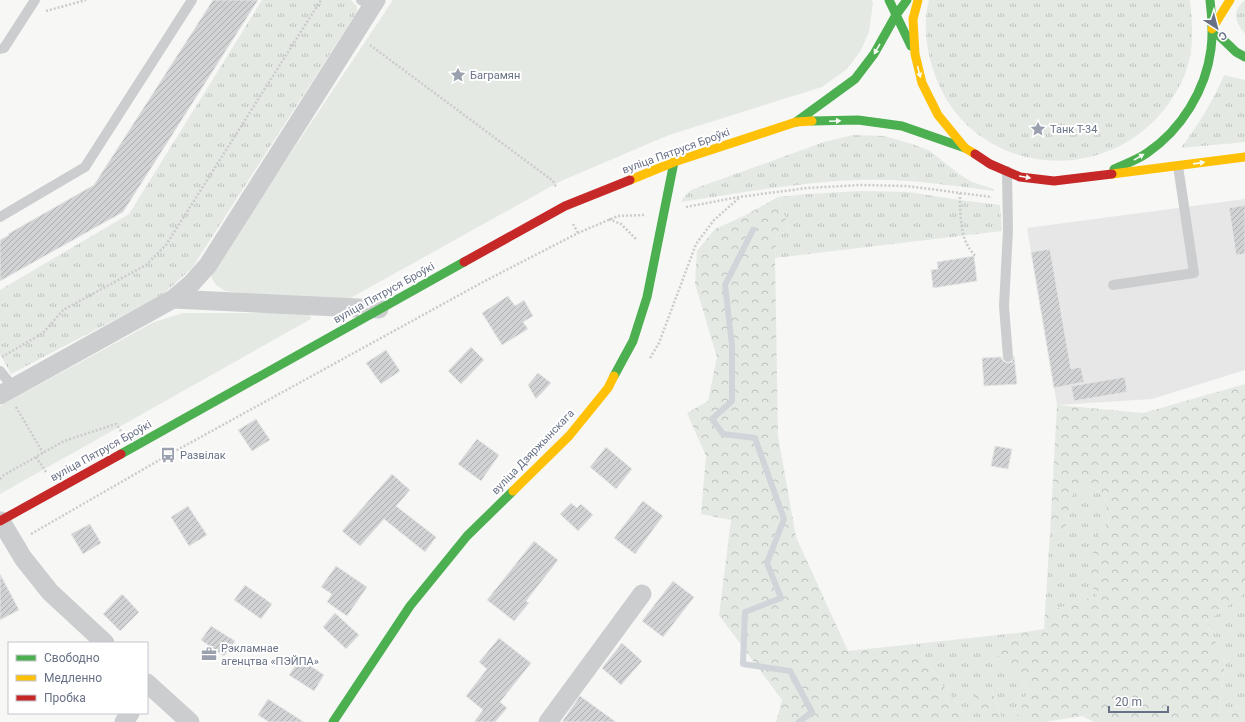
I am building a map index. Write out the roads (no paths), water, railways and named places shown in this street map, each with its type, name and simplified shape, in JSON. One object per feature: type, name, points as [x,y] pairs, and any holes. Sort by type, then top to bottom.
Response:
[{"type":"main road","points":[[889,0],[915,54]]},
{"type":"main road","name":"вуліца Пятруся Броўкі","points":[[796,122],[855,79],[874,54],[896,15],[907,0]]},
{"type":"main road","points":[[918,0],[913,19],[915,54],[922,83],[938,115],[965,148],[990,164],[1020,177],[1054,181],[1091,178],[1245,157]]},
{"type":"main road","points":[[1091,178],[1126,165],[1157,146],[1180,122],[1197,94],[1208,64],[1212,29],[1210,0]]},
{"type":"main road","points":[[1212,29],[1230,0]]},
{"type":"main road","points":[[1212,29],[1236,52],[1245,57]]},
{"type":"main road","name":"вуліца Пятруся Броўкі","points":[[1,521],[565,206],[674,162],[796,122],[858,120],[902,126],[965,148]]},
{"type":"main road","name":"вуліца Дзяржынскага","points":[[333,722],[410,606],[462,542],[569,436],[608,388],[636,334],[647,297],[674,162]]},
{"type":"street","points":[[6,391],[172,299],[191,284],[208,265],[354,34],[370,2]]},
{"type":"street","points":[[172,299],[379,309]]},
{"type":"street","points":[[1,521],[23,558],[50,592],[104,642]]},
{"type":"street","points":[[548,722],[642,594]]},
{"type":"street","points":[[148,685],[190,722]]},
{"type":"lane","points":[[0,50],[4,48],[35,0]]},
{"type":"lane","points":[[0,217],[85,167],[192,0]]},
{"type":"lane","points":[[1113,285],[1194,273],[1178,166]]},
{"type":"lane","points":[[1007,171],[1006,199],[1008,230],[1004,306],[1008,357]]},
{"type":"lane","points":[[0,371],[6,391]]},
{"type":"waterway","points":[[753,230],[725,285],[732,345],[732,401],[712,419],[723,434],[755,438],[784,519],[767,563],[781,598],[745,612],[743,664],[790,671],[812,712],[799,722]]},
{"type":"place","name":"Баграмян","points":[[458,75]]},
{"type":"place","name":"Танк Т-34","points":[[1038,129]]},
{"type":"place","name":"Развілак","points":[[168,455]]},
{"type":"place","name":"Рэкламнае агенцтва «ПЭЙПА»","points":[[209,654]]}]
